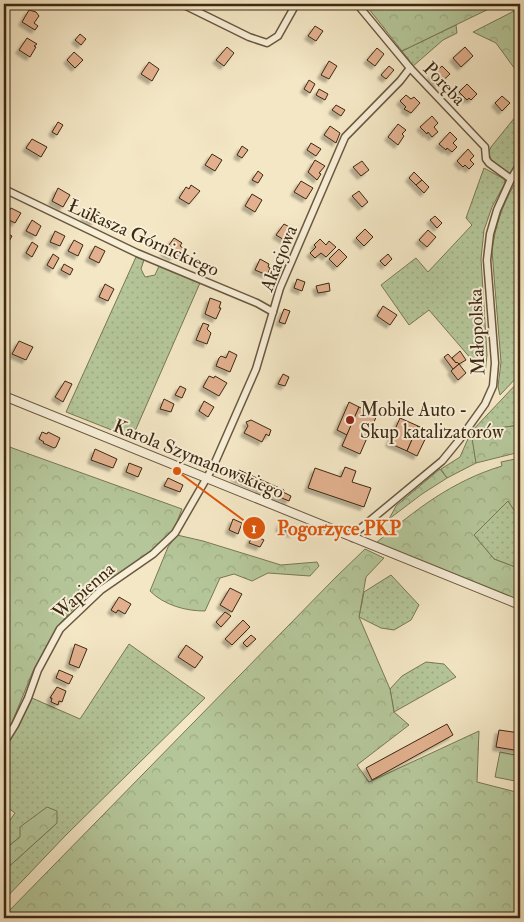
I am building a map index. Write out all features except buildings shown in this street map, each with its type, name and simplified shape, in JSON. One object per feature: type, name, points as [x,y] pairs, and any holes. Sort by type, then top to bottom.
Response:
[{"type":"street","points":[[182,4],[264,43],[270,42],[278,36],[296,4]]},
{"type":"street","name":"Poręba","points":[[357,4],[410,68],[485,147],[486,159],[492,167],[511,179]]},
{"type":"street","name":"Akacjowa","points":[[206,478],[213,467],[256,368],[287,272],[345,137],[400,81],[410,68]]},
{"type":"street","name":"Małopolska","points":[[353,538],[355,532],[442,461],[485,404],[493,386],[495,363],[487,260],[490,234],[497,210],[520,164]]},
{"type":"street","name":"Łukasza Górnickiego","points":[[4,189],[137,253],[257,303],[273,312]]},
{"type":"street","name":"Karola Szymanowskiego","points":[[4,396],[520,605]]},
{"type":"street","name":"Wapienna","points":[[4,743],[15,725],[28,698],[38,670],[60,629],[84,604],[153,554],[175,533],[206,478]]},
{"type":"green space","points":[[365,4],[499,4],[402,51]]},
{"type":"green space","points":[[520,8],[520,76],[496,43],[473,32]]},
{"type":"green space","points":[[456,25],[457,33],[443,40],[412,67],[402,51]]},
{"type":"green space","points":[[520,111],[519,156],[513,171],[508,175],[491,162],[489,152]]},
{"type":"green space","points":[[484,168],[504,179],[505,183],[492,207],[484,230],[481,259],[487,355],[485,375],[429,310],[409,325],[381,285],[416,258],[428,272],[472,225],[466,218]]},
{"type":"green space","points":[[514,185],[520,187],[520,374],[500,395],[498,387],[501,362],[492,251],[500,217]]},
{"type":"green space","points":[[136,257],[144,260],[141,269],[145,277],[155,275],[159,266],[200,283],[132,438],[66,412]]},
{"type":"green space","points":[[520,380],[520,425],[472,432],[476,463],[447,478],[441,469],[460,457],[471,432]]},
{"type":"green space","points":[[520,425],[520,452],[476,463],[471,432]]},
{"type":"green space","points":[[4,445],[182,509],[173,532],[155,549],[81,600],[57,627],[33,671],[11,725],[4,736]]},
{"type":"green space","points":[[520,458],[520,519],[508,501],[474,535],[494,559],[515,567],[520,563],[520,601],[376,543],[405,519],[450,488],[502,466],[501,462]]},
{"type":"green space","points":[[440,469],[447,478],[389,519],[396,506]]},
{"type":"green space","points":[[508,501],[520,519],[520,563],[515,567],[494,559],[474,535]]},
{"type":"green space","points":[[177,535],[281,565],[317,562],[319,566],[310,576],[268,573],[252,581],[234,574],[220,578],[205,611],[190,610],[168,603],[150,591],[168,547]]},
{"type":"green space","points":[[365,549],[384,558],[366,577],[359,617],[390,689],[394,712],[409,725],[357,765],[369,782],[479,731],[477,782],[520,793],[520,918],[4,918],[4,916]]},
{"type":"green space","points":[[391,575],[419,605],[411,620],[394,630],[381,628],[359,617],[364,592]]},
{"type":"green space","points":[[129,644],[205,698],[66,835],[4,900],[4,871],[57,823],[20,837],[4,850],[4,829],[15,813],[4,805],[4,749],[18,727],[32,698],[80,719]]},
{"type":"green space","points":[[426,662],[444,664],[456,677],[394,712],[390,689],[402,676]]},
{"type":"green space","points":[[500,752],[520,756],[520,782],[495,777]]},
{"type":"green space","points":[[47,807],[57,811],[57,823],[4,871],[4,850],[20,837],[20,827]]},
{"type":"place","name":"Mobile Auto - Skup katalizatorów","points":[[350,420]]},
{"type":"place","name":"Pogorzyce PKP","points":[[177,471]]}]
